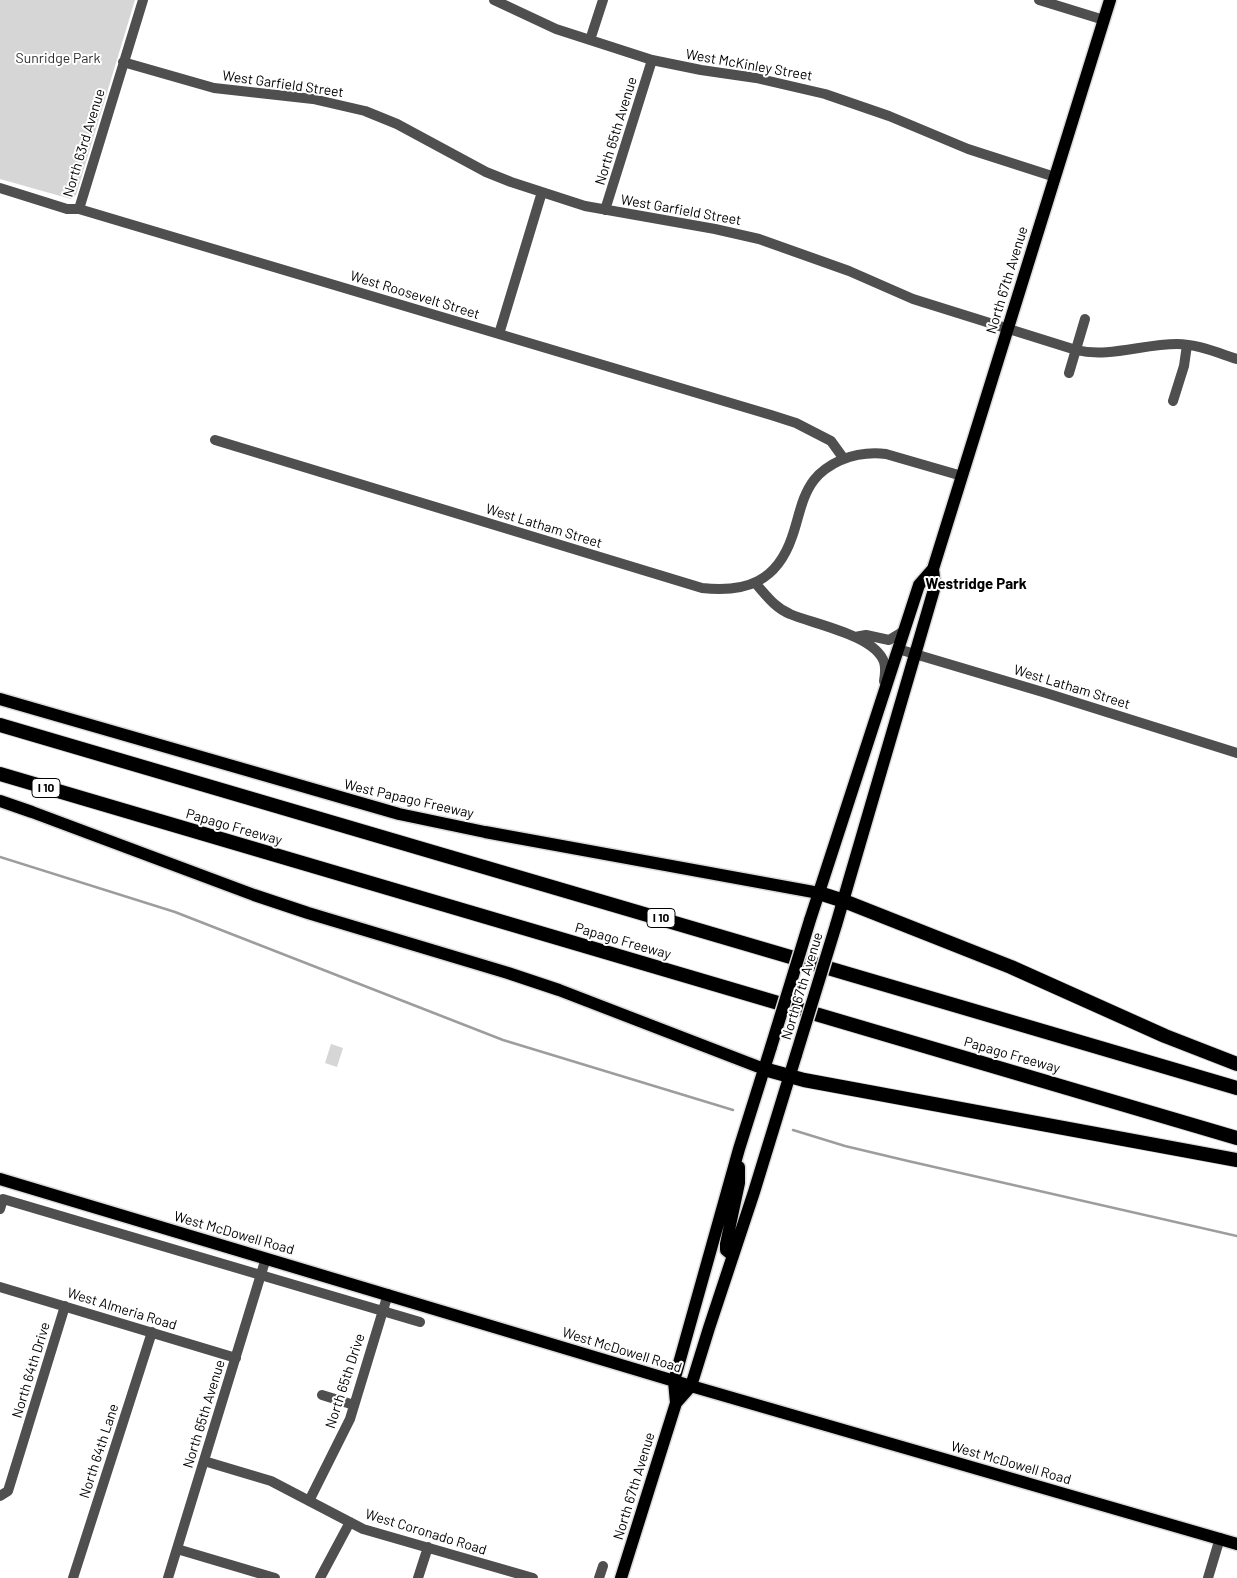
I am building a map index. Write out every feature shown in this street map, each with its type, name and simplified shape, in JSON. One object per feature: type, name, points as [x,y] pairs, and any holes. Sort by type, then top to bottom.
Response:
[{"type":"highway","name":"I 10","points":[[2,725],[1237,1088]]},
{"type":"highway","name":"Papago Freeway","points":[[0,774],[1237,1138]]},
{"type":"highway","points":[[819,894],[844,901],[1012,967],[1165,1036],[1237,1064]]},
{"type":"highway","points":[[764,1069],[789,1077],[1237,1160]]},
{"type":"main road","name":"North 67th Avenue","points":[[621,1578],[676,1403],[674,1381],[739,1149],[810,920],[919,585],[933,569],[1110,0]]},
{"type":"main road","name":"North 67th Avenue","points":[[676,1403],[692,1386],[844,901],[935,586],[933,569]]},
{"type":"main road","name":"West Papago Freeway","points":[[0,699],[400,814],[485,832],[819,894]]},
{"type":"main road","points":[[0,801],[254,895],[551,988],[764,1069]]},
{"type":"main road","points":[[733,1256],[726,1250],[726,1244],[739,1183],[739,1149]]},
{"type":"main road","name":"West McDowell Road","points":[[0,1179],[674,1381],[1237,1544]]},
{"type":"street","name":"North 63rd Avenue","points":[[79,209],[143,0]]},
{"type":"street","name":"West McKinley Street","points":[[494,0],[540,23],[652,60],[756,78],[826,94],[889,116],[968,149],[1055,177]]},
{"type":"street","points":[[590,40],[603,0]]},
{"type":"street","points":[[1039,0],[1104,20]]},
{"type":"street","name":"North 65th Avenue","points":[[605,210],[652,60]]},
{"type":"street","name":"West Garfield Street","points":[[123,62],[214,88],[313,99],[365,111],[397,124],[493,175],[542,192],[586,206],[716,229],[759,239],[849,271],[913,299],[1076,350],[1097,353],[1170,344],[1187,345],[1237,359]]},
{"type":"street","name":"West Roosevelt Street","points":[[0,188],[67,209],[79,209],[796,423],[831,441],[840,461]]},
{"type":"street","points":[[499,334],[542,192]]},
{"type":"street","points":[[1069,373],[1086,319]]},
{"type":"street","points":[[1173,401],[1184,366],[1187,345]]},
{"type":"street","name":"West Latham Street","points":[[215,440],[702,588],[720,590],[756,584]]},
{"type":"street","points":[[881,701],[885,664],[868,644],[855,637],[790,614],[770,600],[756,584],[775,568],[787,551],[803,501],[810,486],[823,471],[840,461],[868,453],[886,454],[962,476]]},
{"type":"street","points":[[855,637],[866,635],[890,640],[904,631]]},
{"type":"street","name":"West Latham Street","points":[[898,649],[1237,753]]},
{"type":"street","points":[[2,1204],[420,1322]]},
{"type":"street","name":"North 65th Avenue","points":[[168,1578],[266,1258]]},
{"type":"street","name":"West Almeria Road","points":[[0,1287],[236,1358]]},
{"type":"street","name":"North 65th Drive","points":[[309,1501],[345,1431],[388,1294]]},
{"type":"street","name":"North 64th Drive","points":[[1,1496],[8,1491],[65,1306]]},
{"type":"street","name":"North 64th Lane","points":[[73,1578],[152,1332]]},
{"type":"street","points":[[322,1395],[354,1405]]},
{"type":"street","name":"West Coronado Road","points":[[204,1461],[271,1481],[362,1528],[428,1547],[510,1575],[533,1578]]},
{"type":"street","points":[[320,1578],[350,1522]]},
{"type":"street","points":[[1208,1578],[1220,1538]]},
{"type":"street","points":[[418,1578],[428,1547]]},
{"type":"street","points":[[177,1549],[275,1578]]},
{"type":"street","points":[[599,1578],[602,1566]]},
{"type":"green space","name":"Sunridge Park","points":[[0,0],[135,0],[76,195],[71,199],[0,179]]},
{"type":"green space","points":[[331,1044],[343,1048],[337,1067],[325,1063]]},
{"type":"waterway","points":[[0,857],[175,912],[503,1040],[733,1110]]},
{"type":"waterway","points":[[793,1130],[845,1146],[1237,1236]]},
{"type":"district","name":"Westridge Park","points":[[976,584]]}]
